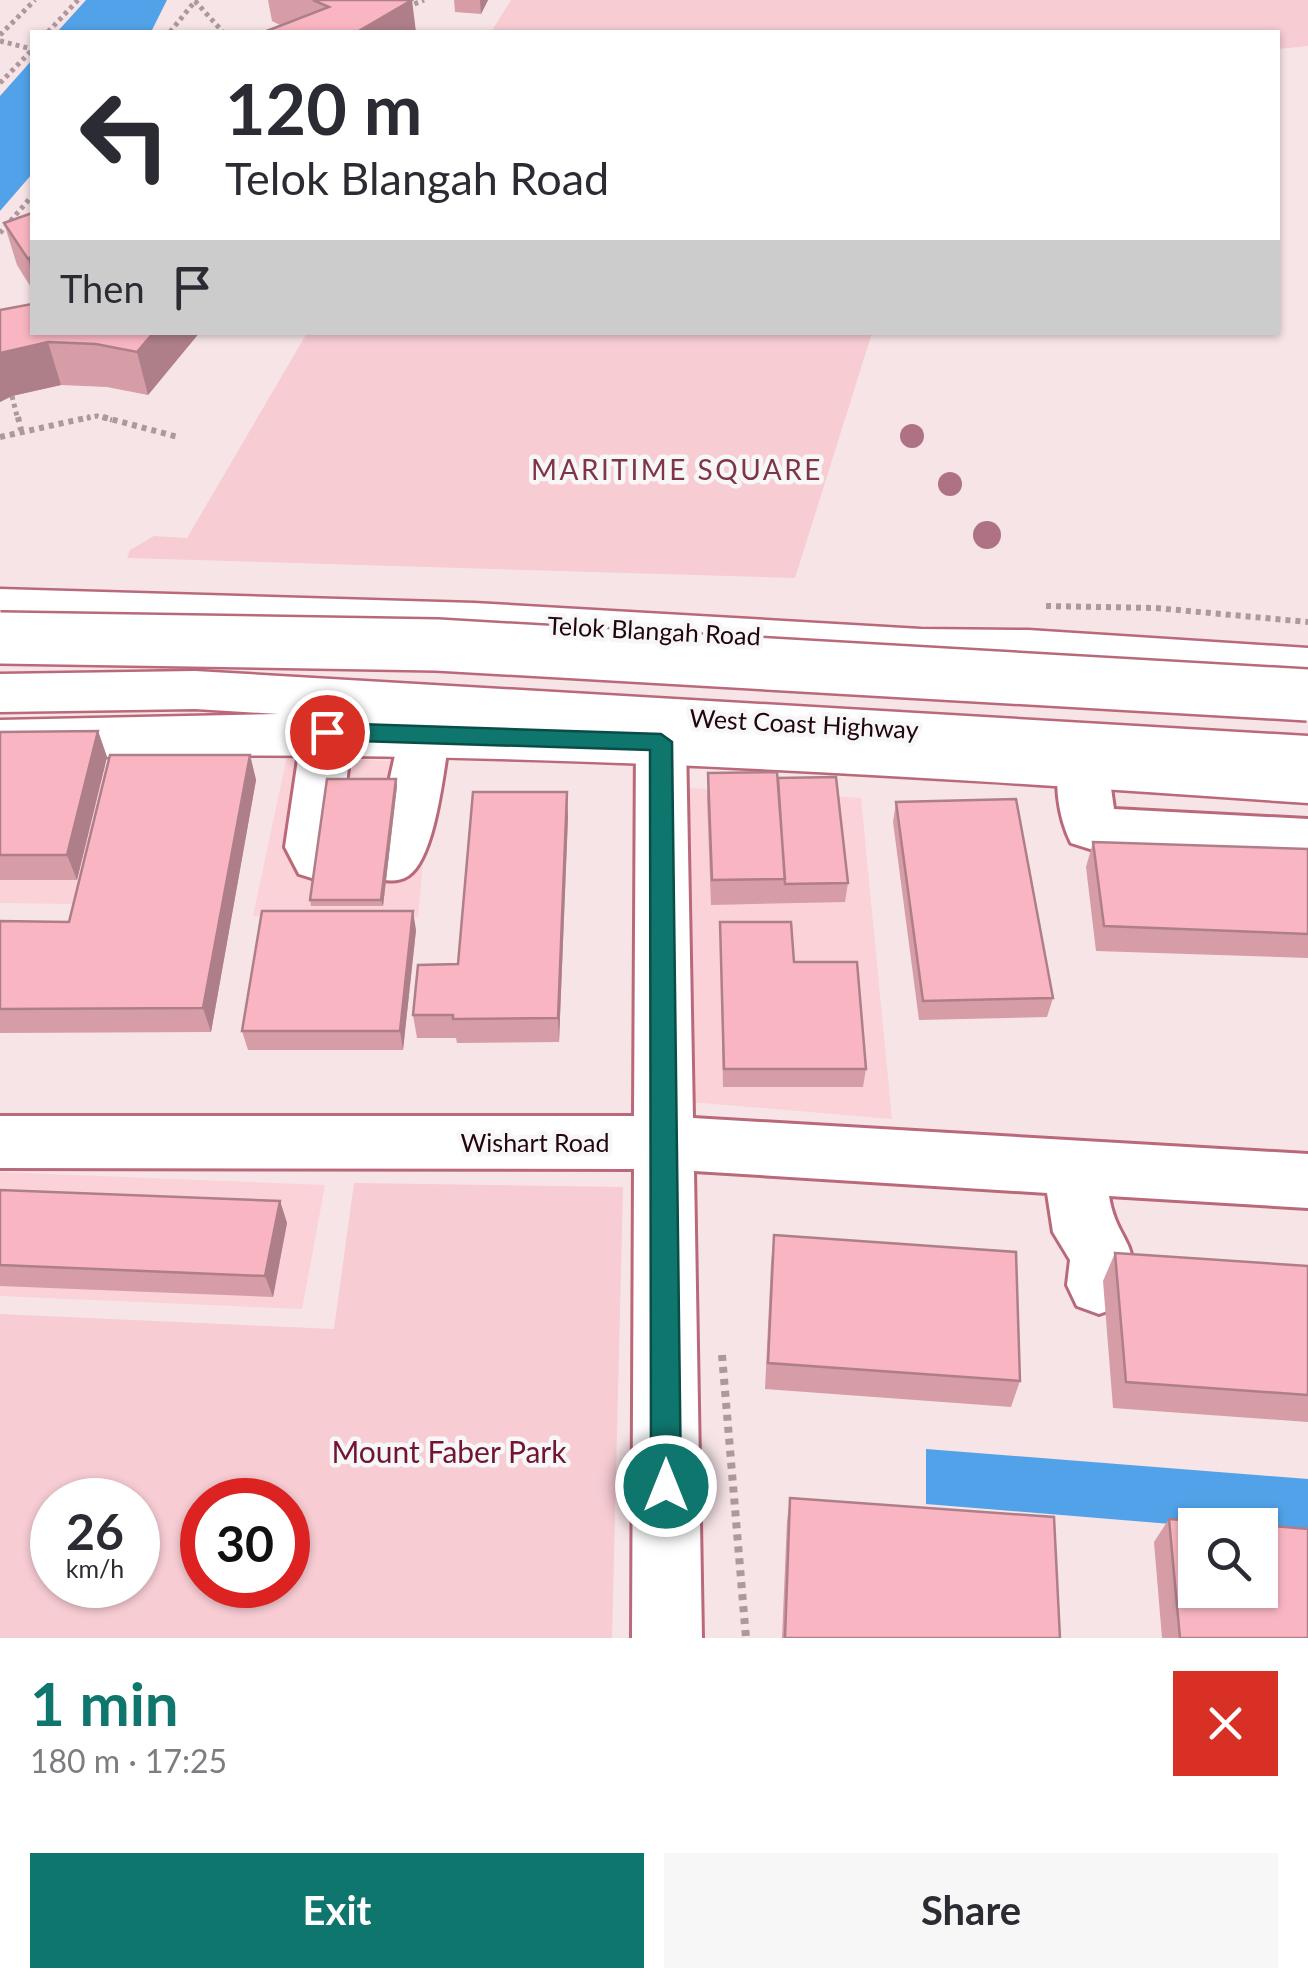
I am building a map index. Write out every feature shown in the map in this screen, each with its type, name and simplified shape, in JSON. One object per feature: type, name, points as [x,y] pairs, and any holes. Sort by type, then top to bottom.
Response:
[{"type":"main road","name":"Telok Blangah Road","points":[[0,608],[474,621],[922,646],[1028,648],[1308,667]]},
{"type":"main road","points":[[0,638],[437,645],[1308,695]]},
{"type":"main road","points":[[0,664],[715,656],[922,646]]},
{"type":"main road","name":"West Coast Highway","points":[[0,693],[195,690],[1308,756]]},
{"type":"main road","points":[[0,740],[425,733],[661,742],[1308,782]]},
{"type":"street","points":[[318,859],[312,847],[327,732]]},
{"type":"street","points":[[389,862],[401,849],[425,733]]},
{"type":"street","points":[[661,742],[666,1638]]},
{"type":"street","points":[[1082,767],[1090,828],[1308,840]]},
{"type":"street","name":"Wishart Road","points":[[0,1142],[664,1143],[1308,1181]]},
{"type":"street","points":[[1099,1171],[1125,1238],[1100,1268]]},
{"type":"path","points":[[30,48],[0,38],[35,0]]},
{"type":"path","points":[[50,30],[78,0]]},
{"type":"path","points":[[172,30],[195,0],[221,30]]},
{"type":"path","points":[[407,7],[424,0]]},
{"type":"path","points":[[0,83],[30,51]]},
{"type":"path","points":[[0,234],[30,198]]},
{"type":"path","points":[[12,396],[22,430]]},
{"type":"path","points":[[0,437],[98,416],[178,437]]},
{"type":"path","points":[[722,1348],[746,1638]]},
{"type":"shaded area","points":[[287,756],[432,763],[418,917],[253,916]]},
{"type":"shaded area","points":[[0,763],[113,765],[75,904],[0,903]]},
{"type":"shaded area","points":[[672,787],[861,798],[892,1119],[689,1102]]},
{"type":"shaded area","points":[[0,1172],[325,1185],[302,1309],[0,1296]]},
{"type":"green space","points":[[511,0],[1308,0],[1308,46],[1280,49],[1280,30],[492,30]]},
{"type":"green space","points":[[305,335],[871,335],[795,578],[127,558],[130,550],[154,536],[187,538]]},
{"type":"green space","name":"Mount Faber Park","points":[[354,1183],[623,1187],[612,1638],[0,1638],[0,1314],[334,1329]]},
{"type":"water","points":[[86,0],[167,0],[152,30],[59,30]]},
{"type":"water","points":[[30,62],[30,176],[0,211],[0,96]]},
{"type":"water","points":[[926,1449],[1308,1479],[1308,1535],[1278,1532],[1278,1508],[1178,1508],[1178,1525],[926,1504]]},
{"type":"building","points":[[313,0],[412,0],[360,30],[269,30],[329,7]]},
{"type":"building","points":[[30,214],[28,259],[4,223]]},
{"type":"building","points":[[30,304],[30,335],[151,335],[137,352],[96,344],[48,342],[0,353],[0,310]]},
{"type":"building","points":[[98,731],[67,855],[0,855],[0,732]]},
{"type":"building","points":[[110,755],[250,755],[203,1008],[0,1009],[0,921],[69,922]]},
{"type":"building","points":[[777,772],[785,879],[712,880],[708,773]]},
{"type":"building","points":[[836,777],[848,883],[785,884],[778,778]]},
{"type":"building","points":[[327,779],[396,779],[381,900],[310,900]]},
{"type":"building","points":[[473,792],[567,792],[558,1018],[453,1019],[453,1015],[413,1015],[418,965],[458,964]]},
{"type":"building","points":[[1016,799],[1053,998],[923,1001],[896,802]]},
{"type":"building","points":[[1093,842],[1308,849],[1308,934],[1104,926]]},
{"type":"building","points":[[262,911],[413,911],[400,1031],[242,1031]]},
{"type":"building","points":[[720,922],[791,922],[794,962],[857,962],[866,1069],[724,1069]]},
{"type":"building","points":[[0,1190],[280,1201],[265,1276],[0,1265]]},
{"type":"building","points":[[774,1235],[1016,1252],[1020,1381],[768,1363]]},
{"type":"building","points":[[1115,1253],[1308,1266],[1308,1395],[1126,1382]]},
{"type":"building","points":[[790,1498],[1054,1517],[1060,1638],[785,1638]]},
{"type":"building","points":[[1169,1519],[1178,1520],[1178,1608],[1278,1608],[1278,1526],[1308,1529],[1308,1638],[1180,1638]]},
{"type":"district","name":"MARITIME SQUARE","points":[[677,470]]},
{"type":"route","points":[[327,732],[661,742],[666,1486]]}]
